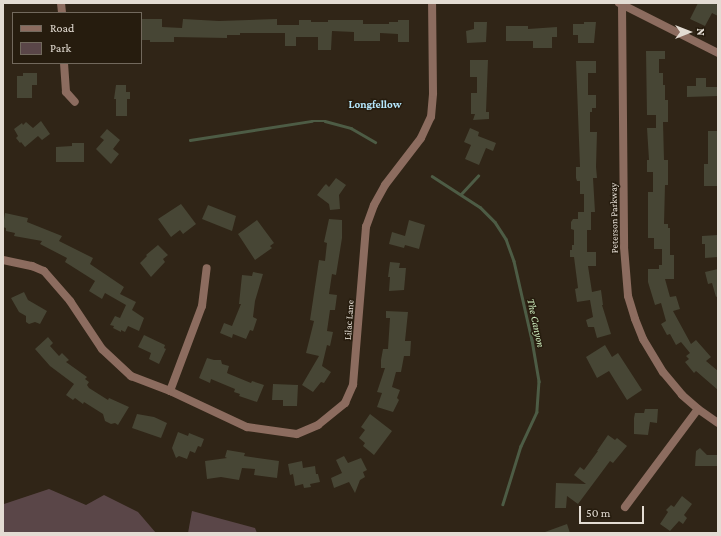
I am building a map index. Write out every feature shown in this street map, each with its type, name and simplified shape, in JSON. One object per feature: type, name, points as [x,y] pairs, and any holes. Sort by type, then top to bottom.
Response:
[{"type":"street","name":"Lilac Lane","points":[[3,260],[32,266],[44,271],[70,300],[102,349],[131,376],[170,391],[247,427],[297,434],[318,425],[345,403],[354,385],[366,227],[374,205],[385,186],[421,138],[431,117],[433,93],[432,3]]},
{"type":"street","points":[[620,4],[718,54]]},
{"type":"street","name":"Peterson Parkway","points":[[620,4],[624,248],[628,296],[635,319],[653,357],[672,384],[698,409],[718,423]]},
{"type":"street","points":[[64,64],[66,92],[75,102]]},
{"type":"street","points":[[170,391],[202,306],[207,268]]},
{"type":"street","points":[[625,507],[698,409]]},
{"type":"green space","points":[[49,489],[86,505],[104,495],[138,512],[156,533],[3,533],[4,504]]},
{"type":"green space","points":[[192,511],[255,528],[257,533],[188,533]]},
{"type":"building","points":[[698,3],[714,3],[718,5],[718,16],[712,13],[705,26],[690,19]]},
{"type":"building","points":[[142,19],[162,19],[162,27],[182,28],[183,19],[219,21],[277,19],[277,25],[299,25],[299,20],[328,22],[328,20],[363,20],[363,24],[389,24],[389,22],[398,22],[398,20],[409,20],[409,42],[398,42],[398,34],[380,33],[380,41],[354,41],[354,32],[332,31],[331,50],[318,50],[318,37],[296,37],[296,46],[285,46],[285,33],[240,33],[240,35],[227,35],[227,38],[174,37],[174,42],[150,42],[150,40],[142,40]]},
{"type":"building","points":[[474,22],[487,22],[486,42],[467,43],[466,31],[474,29]]},
{"type":"building","points":[[584,22],[596,22],[594,43],[578,43],[578,35],[573,35],[573,24],[584,24]]},
{"type":"building","points":[[506,26],[528,26],[528,29],[557,27],[557,37],[552,37],[552,48],[533,48],[533,41],[506,41]]},
{"type":"building","points":[[646,51],[665,51],[665,59],[659,59],[659,73],[663,73],[665,100],[668,100],[668,122],[663,122],[664,160],[668,160],[668,185],[665,185],[664,224],[668,224],[668,228],[670,228],[670,255],[674,255],[674,279],[665,279],[670,297],[676,296],[680,309],[673,311],[691,344],[696,340],[711,357],[706,361],[718,371],[718,390],[696,371],[694,373],[685,362],[689,359],[686,356],[690,353],[681,342],[676,345],[670,334],[667,335],[661,324],[666,321],[661,303],[655,305],[648,282],[648,269],[659,269],[659,265],[662,265],[662,249],[654,249],[654,238],[648,238],[648,192],[653,192],[653,172],[647,172],[647,160],[649,160],[647,128],[656,128],[656,115],[647,115]]},
{"type":"building","points":[[470,60],[488,60],[486,112],[489,112],[489,119],[473,120],[475,114],[471,114],[471,93],[477,93],[477,77],[470,77]]},
{"type":"building","points":[[576,61],[596,61],[596,73],[588,73],[588,95],[596,95],[596,108],[592,108],[592,112],[590,112],[590,132],[597,132],[597,178],[593,178],[595,212],[591,212],[591,230],[587,230],[587,252],[596,252],[596,266],[588,266],[592,292],[601,290],[602,305],[611,334],[597,338],[594,327],[588,327],[586,320],[593,317],[590,300],[577,302],[575,289],[578,288],[574,257],[570,257],[570,250],[572,250],[572,245],[574,245],[574,230],[571,229],[571,222],[573,219],[578,219],[578,212],[584,212],[584,194],[580,194],[580,181],[577,181],[576,178],[576,167],[580,167]]},
{"type":"building","points":[[23,73],[37,73],[37,85],[32,85],[32,98],[17,98],[17,76],[23,76]]},
{"type":"building","points":[[696,78],[706,78],[706,87],[718,87],[718,96],[687,97],[687,86],[696,86]]},
{"type":"building","points":[[116,85],[126,85],[126,92],[130,92],[130,99],[127,99],[127,116],[116,116],[116,99],[114,99]]},
{"type":"building","points":[[41,121],[50,134],[42,140],[38,136],[25,147],[16,138],[18,136],[14,129],[26,122],[33,128]]},
{"type":"building","points":[[470,128],[479,132],[478,136],[496,143],[493,151],[486,148],[479,165],[465,159],[471,145],[464,142]]},
{"type":"building","points":[[107,129],[120,140],[113,149],[119,154],[111,164],[96,149],[104,140],[100,137]]},
{"type":"building","points":[[708,131],[718,131],[718,186],[704,186],[704,164],[708,164]]},
{"type":"building","points":[[72,143],[84,143],[84,162],[56,162],[56,147],[72,146]]},
{"type":"building","points":[[336,178],[346,185],[339,195],[340,209],[330,210],[329,204],[317,195],[326,184],[329,187]]},
{"type":"building","points":[[181,204],[196,224],[183,234],[180,230],[171,237],[158,219]]},
{"type":"building","points":[[208,205],[236,216],[232,231],[202,219]]},
{"type":"building","points":[[5,213],[28,218],[27,222],[62,236],[59,241],[93,258],[90,264],[124,287],[120,294],[136,302],[132,310],[144,318],[139,331],[128,326],[125,332],[121,330],[121,332],[113,328],[114,326],[110,325],[115,316],[120,318],[126,305],[105,293],[102,299],[89,291],[95,281],[65,262],[67,258],[40,244],[42,241],[14,236],[15,233],[6,231],[6,228],[3,227]]},
{"type":"building","points":[[329,219],[342,220],[342,238],[336,275],[332,274],[329,294],[337,295],[335,310],[330,310],[327,331],[333,332],[330,346],[327,345],[322,366],[331,372],[324,383],[321,382],[313,392],[302,385],[319,356],[306,353],[314,321],[310,320],[319,260],[325,261],[327,243],[324,242]]},
{"type":"building","points":[[257,220],[274,243],[270,246],[272,248],[255,260],[238,234]]},
{"type":"building","points":[[409,220],[425,225],[419,249],[405,245],[404,248],[389,244],[392,232],[405,236]]},
{"type":"building","points":[[718,235],[718,257],[705,258],[705,244],[702,244],[702,236]]},
{"type":"building","points":[[158,245],[168,255],[163,259],[165,262],[151,277],[140,263],[147,256],[146,255]]},
{"type":"building","points":[[390,262],[400,263],[399,268],[406,268],[404,290],[389,291],[390,277],[388,277]]},
{"type":"building","points":[[718,269],[718,296],[716,297],[712,283],[708,284],[705,272]]},
{"type":"building","points":[[253,272],[263,274],[255,301],[253,317],[257,319],[253,331],[250,330],[246,339],[233,334],[232,338],[220,333],[224,323],[232,326],[241,304],[239,304],[242,275],[252,276]]},
{"type":"building","points":[[24,292],[28,300],[47,311],[40,324],[35,322],[29,324],[26,322],[26,316],[19,312],[11,298]]},
{"type":"building","points":[[386,311],[408,312],[405,341],[411,341],[410,356],[404,356],[401,372],[396,372],[392,387],[400,390],[397,398],[399,400],[393,412],[377,407],[382,393],[377,392],[385,368],[381,368],[383,349],[388,349],[390,318],[386,318]]},
{"type":"building","points":[[144,335],[165,345],[164,348],[166,349],[159,364],[149,359],[151,353],[138,347]]},
{"type":"building","points":[[48,337],[53,343],[50,346],[59,356],[62,353],[69,360],[66,362],[87,377],[85,379],[89,382],[87,385],[89,388],[108,400],[109,398],[129,407],[118,425],[105,421],[103,414],[84,402],[83,404],[75,398],[73,400],[66,395],[74,384],[50,366],[35,349]]},
{"type":"building","points":[[605,345],[612,357],[618,353],[642,390],[627,400],[609,371],[597,378],[586,357]]},
{"type":"building","points":[[207,358],[221,360],[222,364],[229,366],[227,373],[229,374],[251,383],[252,381],[264,385],[257,402],[239,396],[240,394],[234,392],[235,389],[211,379],[210,383],[199,378]]},
{"type":"building","points":[[273,384],[298,385],[297,406],[283,406],[283,400],[272,400]]},
{"type":"building","points":[[645,409],[658,409],[657,423],[650,422],[648,435],[634,434],[635,413],[644,413]]},
{"type":"building","points":[[137,414],[154,417],[167,423],[161,438],[132,428]]},
{"type":"building","points":[[370,414],[392,431],[374,455],[363,446],[365,443],[359,438],[365,430],[361,427]]},
{"type":"building","points":[[178,432],[188,436],[189,433],[204,439],[201,447],[198,446],[195,453],[190,451],[187,459],[179,456],[176,458],[172,448]]},
{"type":"building","points":[[608,435],[615,440],[617,438],[627,446],[613,463],[610,461],[578,504],[567,496],[566,508],[555,508],[556,483],[586,484],[574,475],[580,467],[584,470]]},
{"type":"building","points":[[700,448],[707,455],[718,455],[718,466],[695,466],[696,451]]},
{"type":"building","points":[[227,450],[245,453],[244,456],[279,461],[277,478],[254,475],[255,469],[242,468],[239,480],[221,477],[207,479],[205,461],[227,458],[225,457]]},
{"type":"building","points":[[344,456],[348,463],[361,458],[367,470],[363,472],[365,477],[360,480],[355,493],[349,482],[334,488],[331,478],[342,473],[336,460]]},
{"type":"building","points":[[302,461],[303,468],[315,466],[316,474],[318,474],[320,482],[310,484],[311,487],[304,488],[303,484],[295,486],[293,474],[290,475],[288,464]]},
{"type":"building","points":[[682,496],[692,504],[684,515],[687,518],[683,524],[679,521],[670,531],[660,524],[668,512],[666,510],[671,505],[674,507]]},
{"type":"building","points":[[567,524],[570,533],[545,533],[545,532]]},
{"type":"waterway","points":[[190,140],[312,121],[325,121],[351,128],[375,142]]},
{"type":"waterway","name":"The Canyon","points":[[432,176],[480,207],[495,222],[506,239],[514,261],[532,340],[539,381],[537,412],[521,446],[503,504]]},
{"type":"waterway","points":[[461,194],[478,176]]},
{"type":"district","name":"Longfellow","points":[[375,104]]}]
